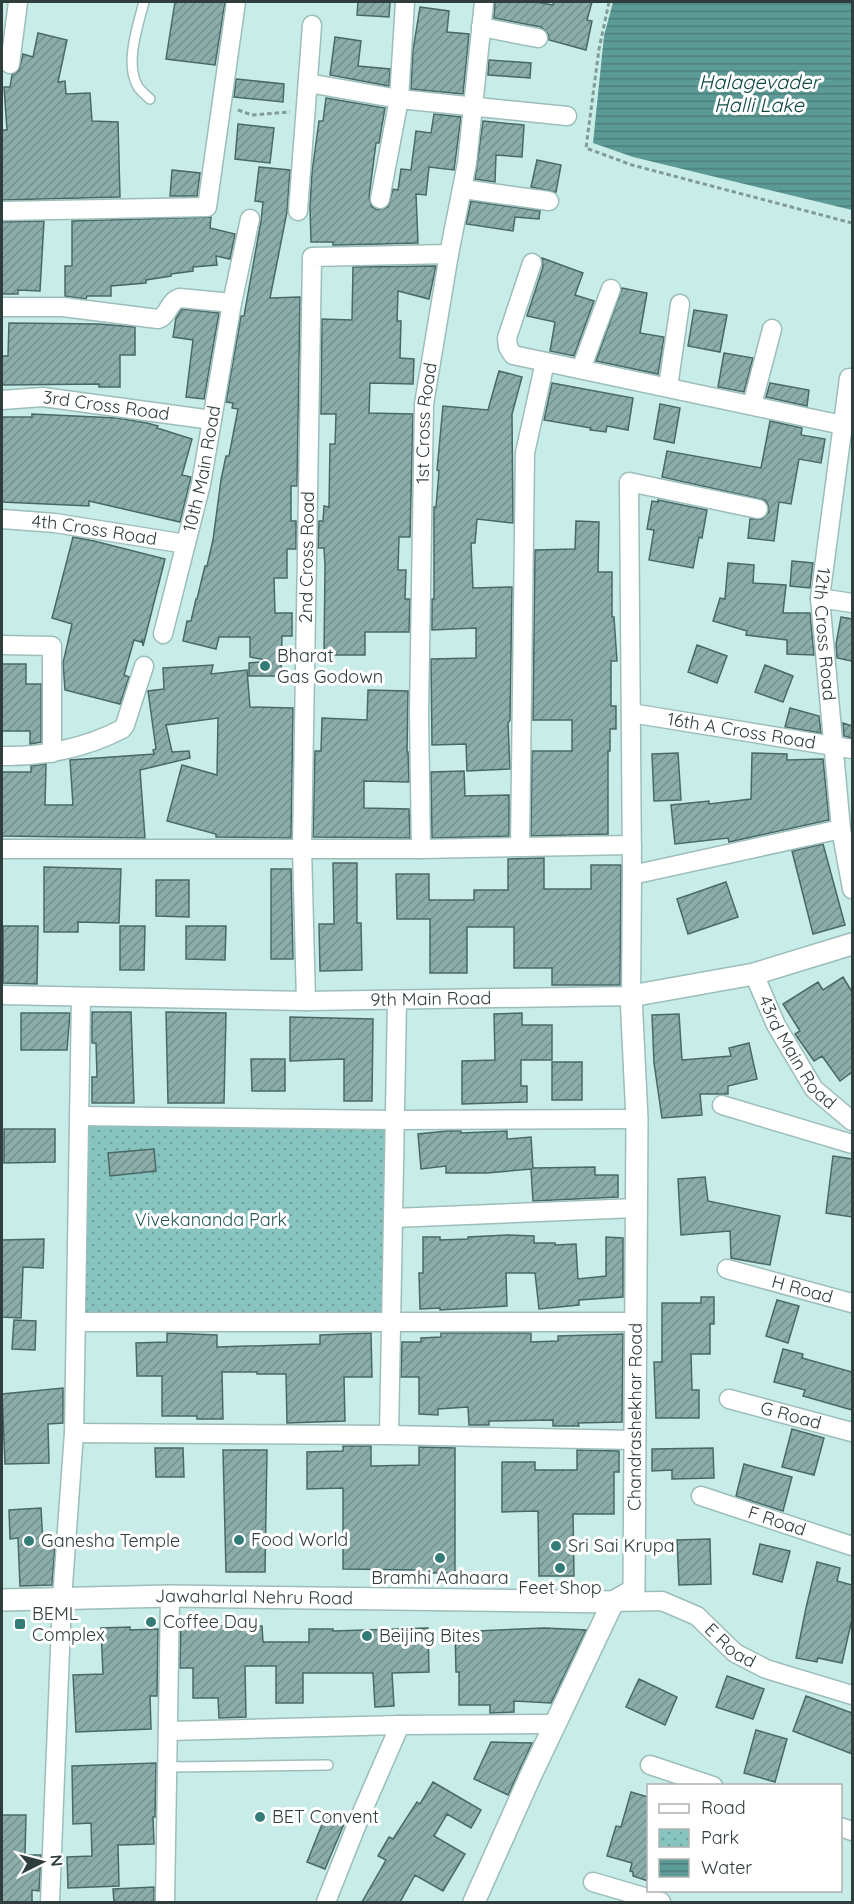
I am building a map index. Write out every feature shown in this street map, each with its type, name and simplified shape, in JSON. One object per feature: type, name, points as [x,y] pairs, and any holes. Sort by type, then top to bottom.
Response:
[{"type":"street","points":[[10,64],[9,20],[18,2]]},
{"type":"street","points":[[4,211],[207,207],[236,2]]},
{"type":"street","points":[[380,199],[399,99],[405,2]]},
{"type":"street","name":"1st Cross Road","points":[[421,849],[419,712],[424,404],[449,254],[464,189],[484,2]]},
{"type":"street","points":[[298,211],[312,25]]},
{"type":"street","points":[[481,27],[538,38]]},
{"type":"street","points":[[308,83],[399,99],[567,116]]},
{"type":"street","points":[[464,189],[549,201]]},
{"type":"street","name":"10th Main Road","points":[[163,634],[201,484],[232,303],[250,219]]},
{"type":"street","name":"2nd Cross Road","points":[[306,1001],[302,848],[312,257],[449,254]]},
{"type":"street","points":[[532,263],[507,338],[508,347],[513,355],[848,426]]},
{"type":"street","points":[[581,369],[611,289]]},
{"type":"street","points":[[2,307],[63,307],[158,320],[163,317],[172,302],[180,298],[232,303]]},
{"type":"street","points":[[668,387],[680,304]]},
{"type":"street","points":[[752,405],[772,328]]},
{"type":"street","points":[[520,847],[525,453],[545,362]]},
{"type":"street","name":"12th Cross Road","points":[[849,378],[848,426],[820,598],[841,829],[852,889]]},
{"type":"street","name":"3rd Cross Road","points":[[2,400],[43,397],[212,420]]},
{"type":"street","points":[[631,996],[629,482],[758,509]]},
{"type":"street","name":"4th Cross Road","points":[[2,519],[55,523],[186,544]]},
{"type":"street","points":[[820,598],[852,603]]},
{"type":"street","points":[[2,645],[52,646],[52,753]]},
{"type":"street","points":[[2,756],[27,757],[52,753],[122,729],[144,666]]},
{"type":"street","name":"16th A Cross Road","points":[[631,713],[852,749]]},
{"type":"street","points":[[632,875],[841,829]]},
{"type":"street","points":[[2,849],[421,849],[632,844]]},
{"type":"street","name":"9th Main Road","points":[[2,995],[306,1001],[631,996],[754,974],[852,944]]},
{"type":"street","name":"43rd Main Road","points":[[754,974],[776,1025],[814,1089],[852,1121]]},
{"type":"street","name":"Chandrashekhar Road","points":[[474,1902],[613,1602],[634,1590],[637,1119],[631,996]]},
{"type":"street","points":[[50,1902],[62,1599],[74,1432],[81,998]]},
{"type":"street","points":[[389,1435],[397,1001]]},
{"type":"street","points":[[722,1105],[852,1144]]},
{"type":"street","points":[[79,1116],[395,1120],[637,1119]]},
{"type":"street","points":[[393,1218],[636,1208]]},
{"type":"street","name":"H Road","points":[[727,1269],[852,1303]]},
{"type":"street","points":[[76,1322],[635,1322]]},
{"type":"street","name":"G Road","points":[[729,1399],[852,1432]]},
{"type":"street","points":[[74,1432],[635,1440]]},
{"type":"street","name":"F Road","points":[[701,1496],[852,1546]]},
{"type":"street","points":[[165,1902],[170,1596]]},
{"type":"street","name":"Jawaharlal Nehru Road","points":[[2,1600],[170,1596],[613,1602]]},
{"type":"street","name":"E Road","points":[[613,1602],[662,1601],[697,1616],[735,1653],[766,1669],[852,1695]]},
{"type":"street","points":[[168,1731],[400,1725],[555,1724]]},
{"type":"street","points":[[326,1902],[400,1725]]},
{"type":"street","points":[[650,1765],[710,1784]]},
{"type":"street","points":[[593,1882],[661,1902]]},
{"type":"lane","points":[[144,2],[135,32],[132,62],[137,86],[150,99]]},
{"type":"lane","points":[[168,1767],[328,1765]]},
{"type":"path","points":[[609,2],[599,49],[586,148],[632,165],[852,223]]},
{"type":"path","points":[[221,108],[241,110],[252,115],[305,113]]},
{"type":"green space","name":"Vivekananda Park","points":[[79,1116],[389,1120],[386,1323],[76,1322]]},
{"type":"water","name":"Halagevader Halli Lake","points":[[613,2],[852,2],[852,210],[633,157],[593,143],[604,36]]},
{"type":"building","points":[[175,2],[225,2],[215,65],[166,59]]},
{"type":"building","points":[[358,2],[390,2],[389,17],[357,15]]},
{"type":"building","points":[[495,2],[536,2],[553,5],[554,2],[592,2],[587,20],[592,21],[586,50],[549,40],[548,34],[541,27],[494,18]]},
{"type":"building","points":[[420,7],[449,11],[447,32],[469,34],[463,94],[411,89],[413,50]]},
{"type":"building","points":[[38,33],[67,40],[58,82],[65,81],[66,94],[90,93],[92,121],[118,122],[120,197],[2,200],[2,130],[7,130],[4,87],[10,87],[12,75],[19,70],[23,54],[33,57]]},
{"type":"building","points":[[335,37],[361,41],[358,66],[390,69],[389,86],[330,75]]},
{"type":"building","points":[[489,60],[531,63],[530,78],[488,75]]},
{"type":"building","points":[[236,79],[284,84],[283,102],[234,97]]},
{"type":"building","points":[[326,98],[385,108],[379,143],[376,143],[369,197],[372,207],[378,210],[388,207],[393,189],[398,190],[401,169],[411,170],[416,131],[431,133],[434,114],[461,117],[454,170],[429,167],[426,195],[416,194],[418,243],[333,245],[333,242],[311,242],[312,172],[319,121],[323,121]]},
{"type":"building","points":[[483,121],[524,125],[522,157],[496,155],[495,182],[475,179]]},
{"type":"building","points":[[238,124],[274,128],[270,163],[235,159]]},
{"type":"building","points":[[537,160],[561,165],[556,192],[531,187]]},
{"type":"building","points":[[259,167],[290,170],[287,212],[270,298],[300,297],[297,486],[291,486],[291,521],[296,521],[296,549],[287,549],[287,578],[274,578],[275,613],[292,613],[292,636],[282,636],[281,676],[249,676],[249,663],[270,661],[250,657],[250,637],[219,637],[216,649],[183,641],[187,621],[191,621],[205,566],[207,566],[221,480],[226,456],[229,456],[238,409],[232,408],[233,403],[226,402],[261,221],[263,202],[255,201]]},
{"type":"building","points":[[172,170],[200,173],[197,196],[170,196]]},
{"type":"building","points":[[471,201],[540,211],[539,219],[515,217],[513,231],[466,224]]},
{"type":"building","points":[[211,217],[210,228],[235,234],[230,259],[216,256],[217,265],[193,267],[193,271],[146,280],[146,283],[111,286],[111,296],[87,296],[86,299],[65,296],[65,266],[72,266],[72,221]]},
{"type":"building","points":[[44,221],[40,291],[18,290],[18,294],[2,294],[2,222]]},
{"type":"building","points":[[542,258],[583,273],[575,295],[594,301],[574,356],[550,351],[555,322],[527,316],[543,267]]},
{"type":"building","points":[[436,266],[429,299],[398,291],[397,321],[401,321],[400,358],[414,359],[413,384],[370,383],[369,413],[413,414],[410,537],[399,537],[398,570],[406,570],[405,599],[410,599],[409,632],[365,632],[365,655],[324,655],[325,566],[324,548],[318,548],[319,521],[323,521],[324,506],[329,507],[330,444],[335,444],[336,414],[321,414],[322,319],[352,320],[353,267]]},
{"type":"building","points":[[622,288],[647,293],[640,333],[664,337],[658,374],[596,361]]},
{"type":"building","points":[[182,309],[219,313],[204,399],[186,397],[193,340],[173,337],[176,318]]},
{"type":"building","points":[[694,310],[727,315],[720,352],[688,346]]},
{"type":"building","points":[[9,323],[99,324],[135,327],[135,355],[120,355],[120,387],[99,387],[99,384],[2,385],[2,356],[8,356]]},
{"type":"building","points":[[724,353],[753,358],[744,392],[718,387]]},
{"type":"building","points":[[499,371],[522,377],[512,414],[513,523],[477,519],[475,543],[471,543],[473,588],[512,587],[510,720],[508,723],[510,769],[467,771],[466,744],[432,745],[431,659],[476,658],[476,628],[432,630],[434,507],[436,507],[443,406],[488,410]]},
{"type":"building","points":[[552,383],[633,398],[628,430],[607,426],[606,432],[544,420]]},
{"type":"building","points":[[770,383],[809,390],[807,406],[766,397]]},
{"type":"building","points":[[660,404],[680,408],[674,443],[654,439]]},
{"type":"building","points":[[32,414],[117,418],[158,426],[157,428],[192,439],[182,475],[191,477],[180,522],[89,501],[89,506],[2,502],[2,417],[32,417]]},
{"type":"building","points":[[770,421],[802,428],[801,435],[825,439],[821,463],[799,459],[791,504],[779,502],[774,541],[748,538],[750,519],[762,519],[769,512],[765,500],[662,477],[667,451],[761,468]]},
{"type":"building","points":[[658,500],[707,510],[693,568],[649,560],[654,530],[647,529],[652,501],[658,502]]},
{"type":"building","points":[[576,521],[599,522],[598,572],[612,572],[612,617],[614,617],[617,661],[611,661],[611,706],[616,706],[616,729],[610,729],[610,751],[608,751],[608,834],[531,836],[532,751],[572,751],[572,720],[533,720],[535,550],[575,549]]},
{"type":"building","points":[[73,537],[165,559],[143,646],[142,640],[141,642],[134,640],[124,675],[129,677],[120,704],[65,690],[63,663],[72,624],[52,618]]},
{"type":"building","points":[[792,561],[813,563],[810,588],[790,586]]},
{"type":"building","points":[[728,563],[754,565],[753,583],[786,585],[783,613],[810,613],[814,655],[787,654],[787,640],[746,635],[747,631],[713,621],[720,598],[725,599]]},
{"type":"building","points":[[841,617],[852,619],[852,661],[837,658],[836,644]]},
{"type":"building","points":[[697,645],[727,656],[717,683],[688,672]]},
{"type":"building","points":[[2,664],[26,664],[26,684],[41,684],[41,742],[30,744],[30,731],[2,731]]},
{"type":"building","points":[[213,665],[211,674],[247,670],[250,707],[293,708],[291,838],[216,837],[216,834],[167,821],[182,765],[217,775],[218,718],[166,725],[172,752],[189,751],[190,758],[140,770],[145,838],[2,836],[2,772],[31,772],[31,766],[46,764],[45,805],[73,805],[70,760],[154,754],[153,750],[156,749],[148,691],[164,689],[163,668]]},
{"type":"building","points":[[765,665],[793,676],[783,702],[755,692]]},
{"type":"building","points":[[368,690],[408,691],[409,782],[364,781],[364,808],[409,809],[410,838],[313,837],[315,751],[321,751],[322,718],[367,720]]},
{"type":"building","points":[[790,708],[819,716],[821,733],[785,727]]},
{"type":"building","points":[[843,723],[852,726],[852,738],[844,736]]},
{"type":"building","points":[[678,753],[681,800],[654,801],[652,754]]},
{"type":"building","points":[[752,753],[787,754],[787,760],[823,759],[829,820],[729,842],[728,838],[675,844],[671,805],[709,801],[709,804],[751,799]]},
{"type":"building","points":[[464,771],[465,796],[509,795],[509,836],[432,838],[431,772]]},
{"type":"building","points":[[823,844],[845,925],[813,934],[792,851]]},
{"type":"building","points":[[544,858],[544,889],[591,889],[591,865],[621,865],[620,985],[552,985],[552,968],[514,968],[514,927],[467,927],[467,973],[430,973],[430,919],[397,919],[396,874],[429,874],[429,900],[474,900],[474,890],[508,890],[508,859]]},
{"type":"building","points":[[333,863],[357,863],[357,923],[361,923],[362,970],[320,971],[319,924],[334,924]]},
{"type":"building","points":[[44,867],[121,869],[119,923],[78,922],[78,932],[44,932]]},
{"type":"building","points":[[271,869],[291,869],[293,959],[271,959]]},
{"type":"building","points":[[156,880],[189,880],[189,917],[156,916]]},
{"type":"building","points":[[726,882],[738,917],[688,934],[677,899]]},
{"type":"building","points":[[3,926],[38,926],[37,984],[3,983]]},
{"type":"building","points":[[120,926],[145,926],[144,970],[120,970]]},
{"type":"building","points":[[186,926],[226,926],[225,960],[186,959]]},
{"type":"building","points":[[843,977],[852,992],[852,1072],[840,1081],[822,1056],[814,1061],[795,1034],[800,1031],[783,1004],[818,982],[823,990]]},
{"type":"building","points":[[92,1012],[131,1012],[134,1103],[92,1103],[92,1077],[97,1077],[96,1043],[92,1043]]},
{"type":"building","points":[[166,1012],[226,1013],[224,1103],[168,1103]]},
{"type":"building","points":[[21,1013],[70,1013],[67,1050],[21,1050]]},
{"type":"building","points":[[522,1013],[522,1025],[552,1025],[552,1060],[521,1060],[521,1086],[527,1086],[527,1102],[462,1104],[462,1061],[495,1060],[494,1014]]},
{"type":"building","points":[[679,1014],[682,1060],[731,1056],[729,1048],[749,1043],[757,1079],[728,1086],[728,1094],[700,1094],[702,1115],[662,1118],[654,1063],[652,1015]]},
{"type":"building","points":[[290,1017],[373,1019],[372,1101],[344,1101],[344,1059],[290,1061]]},
{"type":"building","points":[[251,1059],[285,1059],[285,1091],[252,1091]]},
{"type":"building","points":[[552,1062],[582,1062],[582,1100],[552,1100]]},
{"type":"building","points":[[4,1129],[55,1129],[55,1162],[4,1163]]},
{"type":"building","points":[[461,1131],[461,1133],[507,1131],[507,1139],[531,1137],[533,1168],[595,1167],[595,1175],[618,1175],[618,1197],[533,1201],[531,1169],[487,1173],[446,1173],[446,1166],[421,1169],[418,1134]]},
{"type":"building","points":[[154,1149],[156,1171],[110,1176],[108,1153]]},
{"type":"building","points":[[833,1156],[852,1159],[852,1217],[826,1213]]},
{"type":"building","points":[[705,1177],[708,1201],[780,1216],[770,1265],[731,1258],[730,1231],[681,1235],[678,1179]]},
{"type":"building","points":[[508,1235],[534,1236],[534,1243],[576,1244],[578,1279],[606,1276],[606,1237],[623,1238],[623,1297],[579,1300],[579,1305],[539,1309],[535,1273],[506,1273],[507,1306],[420,1309],[419,1273],[423,1273],[423,1237],[440,1237],[440,1240]]},
{"type":"building","points":[[44,1239],[43,1268],[23,1267],[21,1318],[2,1317],[2,1240]]},
{"type":"building","points":[[701,1297],[714,1297],[714,1324],[710,1324],[710,1354],[691,1354],[692,1390],[699,1390],[699,1418],[656,1418],[654,1362],[662,1362],[662,1303],[701,1303]]},
{"type":"building","points":[[777,1300],[799,1306],[788,1343],[766,1336]]},
{"type":"building","points":[[14,1320],[36,1321],[35,1350],[12,1349]]},
{"type":"building","points":[[167,1333],[217,1335],[217,1347],[320,1344],[320,1335],[371,1333],[372,1377],[344,1377],[345,1421],[287,1423],[286,1374],[257,1374],[257,1372],[222,1372],[223,1419],[162,1416],[162,1376],[137,1376],[136,1343],[167,1342]]},
{"type":"building","points":[[441,1333],[531,1333],[531,1342],[558,1341],[558,1336],[623,1334],[622,1422],[553,1426],[553,1420],[489,1421],[489,1425],[469,1425],[468,1407],[438,1409],[438,1415],[419,1414],[419,1377],[401,1377],[402,1342],[421,1342],[421,1338],[441,1337]]},
{"type":"building","points":[[783,1349],[803,1354],[802,1358],[852,1372],[852,1410],[803,1396],[805,1390],[774,1382]]},
{"type":"building","points":[[63,1388],[63,1423],[48,1424],[49,1463],[5,1464],[2,1394]]},
{"type":"building","points":[[792,1429],[824,1438],[814,1475],[782,1467]]},
{"type":"building","points":[[343,1446],[371,1446],[371,1466],[419,1465],[419,1447],[455,1448],[455,1573],[343,1569],[343,1488],[307,1489],[307,1452],[343,1451]]},
{"type":"building","points":[[155,1448],[183,1448],[184,1477],[156,1477]]},
{"type":"building","points":[[713,1448],[714,1478],[672,1479],[672,1470],[652,1471],[652,1449]]},
{"type":"building","points":[[223,1450],[267,1450],[265,1572],[226,1572]]},
{"type":"building","points":[[577,1450],[619,1451],[619,1472],[614,1472],[614,1514],[573,1514],[574,1576],[539,1576],[538,1511],[502,1512],[502,1462],[535,1462],[535,1470],[577,1470]]},
{"type":"building","points":[[744,1464],[792,1477],[783,1511],[736,1496]]},
{"type":"building","points":[[41,1508],[43,1545],[55,1544],[52,1585],[20,1586],[18,1538],[10,1539],[9,1510]]},
{"type":"building","points":[[710,1539],[711,1584],[679,1585],[677,1540]]},
{"type":"building","points":[[760,1544],[790,1551],[782,1582],[753,1574]]},
{"type":"building","points":[[817,1562],[840,1568],[837,1581],[852,1585],[852,1619],[842,1663],[818,1658],[817,1662],[796,1658]]},
{"type":"building","points":[[181,1620],[206,1620],[206,1626],[262,1626],[263,1642],[309,1642],[309,1629],[333,1629],[333,1631],[428,1628],[429,1672],[392,1673],[394,1706],[375,1707],[373,1673],[303,1673],[303,1703],[276,1703],[276,1666],[245,1666],[246,1717],[219,1718],[218,1698],[193,1698],[193,1668],[180,1668]]},
{"type":"building","points":[[130,1627],[130,1630],[158,1629],[157,1696],[150,1696],[151,1729],[76,1732],[73,1675],[103,1674],[101,1628]]},
{"type":"building","points":[[544,1628],[586,1630],[551,1703],[514,1701],[514,1712],[490,1713],[490,1705],[459,1705],[459,1672],[456,1672],[455,1632]]},
{"type":"building","points":[[727,1676],[764,1689],[753,1719],[716,1707]]},
{"type":"building","points":[[639,1679],[677,1697],[665,1725],[626,1707]]},
{"type":"building","points":[[806,1696],[852,1713],[852,1754],[793,1731]]},
{"type":"building","points":[[756,1730],[787,1739],[775,1782],[744,1773]]},
{"type":"building","points":[[491,1742],[532,1743],[508,1795],[474,1779]]},
{"type":"building","points":[[156,1763],[154,1844],[118,1845],[119,1886],[68,1888],[67,1857],[92,1856],[91,1823],[73,1824],[72,1766]]},
{"type":"building","points":[[433,1782],[481,1810],[471,1828],[447,1814],[434,1836],[465,1854],[443,1891],[415,1875],[400,1902],[362,1902],[386,1860],[378,1856],[389,1837],[393,1839],[417,1802],[420,1804]]},
{"type":"building","points":[[631,1792],[647,1797],[647,1881],[633,1876],[633,1872],[630,1871],[632,1863],[607,1856],[616,1826],[621,1827]]},
{"type":"building","points":[[2,1815],[26,1815],[25,1855],[41,1855],[39,1891],[32,1890],[32,1902],[2,1902]]},
{"type":"building","points":[[325,1817],[344,1824],[325,1869],[307,1862]]},
{"type":"building","points":[[154,1887],[154,1902],[114,1902],[113,1889]]},
{"type":"place","name":"Bharat Gas Godown","points":[[265,666]]},
{"type":"place","name":"Food World","points":[[239,1540]]},
{"type":"place","name":"Ganesha Temple","points":[[29,1541]]},
{"type":"place","name":"Sri Sai Krupa","points":[[556,1546]]},
{"type":"place","name":"Bramhi Aahaara","points":[[440,1558]]},
{"type":"place","name":"Feet Shop","points":[[560,1568]]},
{"type":"place","name":"Coffee Day","points":[[151,1622]]},
{"type":"place","name":"BEML Complex","points":[[20,1624]]},
{"type":"place","name":"Beijing Bites","points":[[367,1636]]},
{"type":"place","name":"BET Convent","points":[[260,1817]]}]
